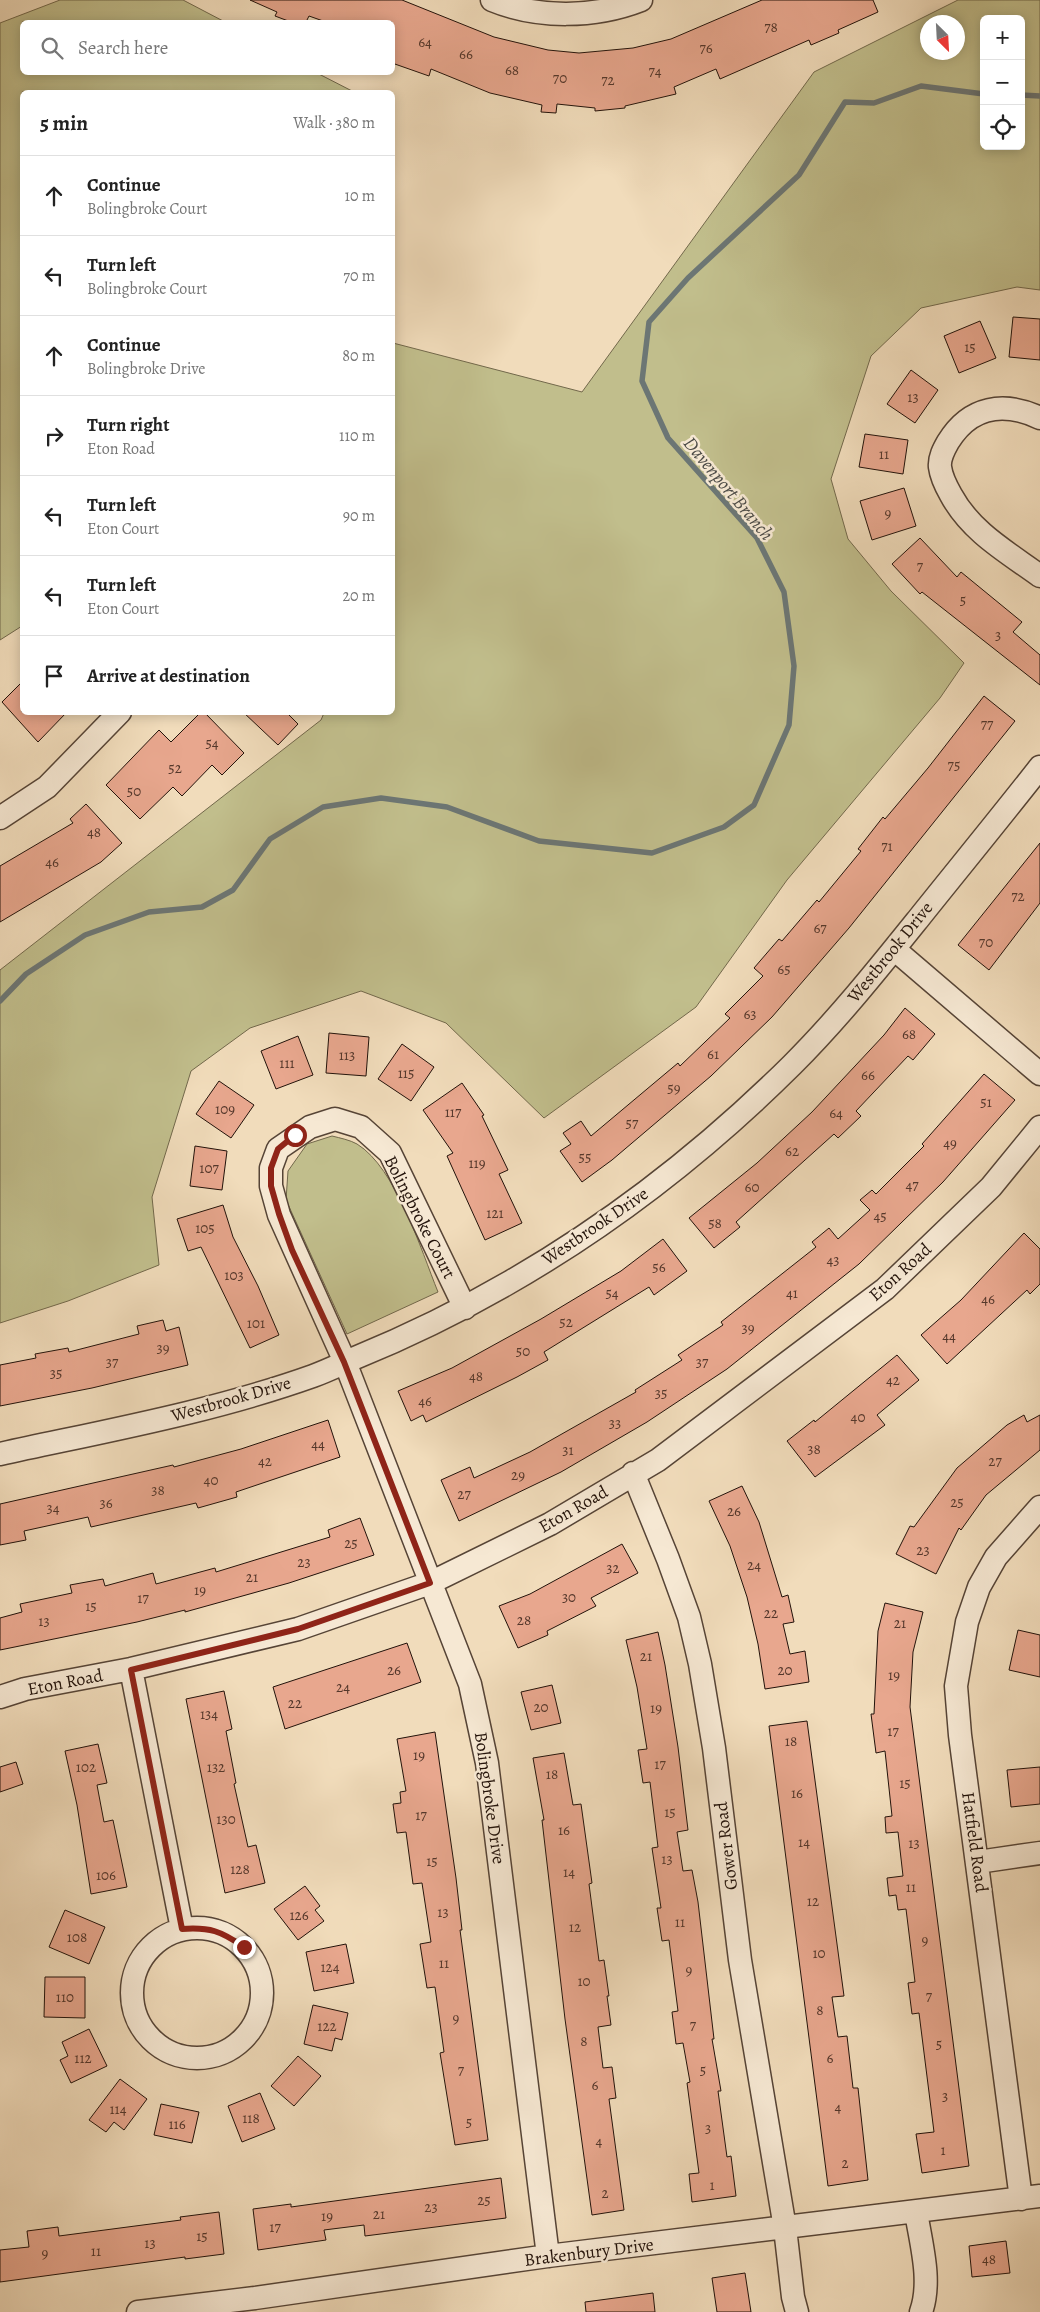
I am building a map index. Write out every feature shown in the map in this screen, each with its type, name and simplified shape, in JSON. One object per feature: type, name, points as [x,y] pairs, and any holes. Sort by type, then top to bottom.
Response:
[{"type":"street","points":[[492,0],[542,12],[576,14],[626,6],[641,0]]},
{"type":"street","points":[[1040,418],[1021,409],[999,408],[975,415],[955,431],[943,450],[940,467],[951,495],[974,528],[1040,576]]},
{"type":"street","points":[[0,818],[47,787],[117,715]]},
{"type":"street","name":"Westbrook Drive","points":[[0,1454],[210,1408],[315,1375],[396,1341],[465,1308],[576,1242],[651,1190],[734,1120],[812,1043],[894,949],[1040,767]]},
{"type":"street","points":[[894,949],[1040,1074]]},
{"type":"street","name":"Bolingbroke Court","points":[[344,1362],[292,1250],[271,1186],[271,1168],[278,1149],[310,1127],[335,1119],[361,1127],[390,1153],[465,1308]]},
{"type":"street","name":"Eton Road","points":[[0,1697],[25,1689],[131,1670],[298,1629],[430,1583],[550,1524],[633,1473],[658,1460],[885,1289],[991,1187],[1040,1128]]},
{"type":"street","name":"Bolingbroke Drive","points":[[344,1362],[470,1684],[487,1763],[548,2256]]},
{"type":"street","name":"Gower Road","points":[[633,1473],[689,1617],[700,1664],[714,1748],[740,1960],[785,2228],[793,2297],[797,2312]]},
{"type":"street","name":"Hatfield Road","points":[[1031,2198],[978,1862],[960,1735],[956,1686],[967,1622],[979,1587],[996,1557],[1040,1508]]},
{"type":"street","points":[[131,1670],[182,1929]]},
{"type":"street","points":[[978,1862],[1040,1853]]},
{"type":"street","points":[[204,1928],[226,1934],[244,1947],[256,1965],[262,1986],[261,2008],[252,2028],[238,2045],[218,2055],[196,2059],[178,2056],[160,2048],[146,2035],[136,2019],[131,2000],[132,1982],[138,1963],[149,1948],[164,1936],[182,1929],[204,1928]]},
{"type":"street","name":"Brakenbury Drive","points":[[138,2312],[256,2305],[548,2256],[1031,2198]]},
{"type":"street","points":[[916,2212],[926,2280],[925,2301],[921,2312]]},
{"type":"shaded area","points":[[60,0],[183,0],[221,20],[20,20],[20,75],[321,75],[350,90],[20,90],[20,627],[0,640],[0,23]]},
{"type":"shaded area","points":[[958,0],[1040,0],[1040,290],[1017,287],[921,308],[871,356],[831,479],[848,539],[891,591],[964,663],[940,698],[787,880],[696,1007],[544,1118],[446,1023],[361,991],[250,1028],[191,1071],[152,1197],[159,1265],[68,1301],[0,1323],[0,970],[321,720],[323,715],[395,715],[395,344],[582,392],[814,72],[920,19],[920,60],[965,60],[965,15],[928,15]]},
{"type":"shaded area","points":[[332,1136],[357,1144],[384,1171],[406,1211],[438,1292],[347,1334],[286,1200],[288,1171],[307,1144]]},
{"type":"building","points":[[250,0],[402,0],[494,37],[548,50],[579,53],[633,48],[671,39],[762,0],[873,0],[878,12],[838,30],[839,33],[811,45],[809,40],[720,79],[716,69],[674,87],[676,94],[625,106],[625,108],[595,111],[595,108],[557,104],[556,113],[541,112],[542,105],[490,93],[431,69],[429,76],[395,64],[395,20],[320,20],[309,16],[307,20],[286,20],[275,16],[277,12]]},
{"type":"building","points":[[1013,317],[1040,319],[1040,360],[1009,357]]},
{"type":"building","points":[[980,321],[996,358],[959,373],[944,336]]},
{"type":"building","points":[[911,370],[938,390],[915,423],[887,404]]},
{"type":"building","points":[[865,434],[908,440],[903,474],[859,467]]},
{"type":"building","points":[[904,488],[916,526],[872,540],[860,501]]},
{"type":"building","points":[[920,538],[957,577],[961,572],[1022,622],[1013,632],[1040,655],[1040,685],[922,592],[920,594],[892,564]]},
{"type":"building","points":[[20,684],[20,715],[64,715],[38,742],[2,702]]},
{"type":"building","points":[[984,696],[1015,721],[849,928],[772,1017],[711,1076],[612,1160],[582,1182],[560,1151],[571,1144],[563,1133],[581,1121],[591,1136],[678,1063],[680,1066],[730,1018],[725,1014],[763,976],[754,968],[779,939],[782,941],[817,900],[819,902],[861,851],[858,849],[883,817],[885,819],[928,768]]},
{"type":"building","points":[[198,715],[207,715],[244,753],[222,775],[212,765],[182,796],[173,787],[140,819],[106,785],[159,730],[171,742]]},
{"type":"building","points":[[246,715],[289,715],[298,724],[278,745]]},
{"type":"building","points":[[86,804],[122,843],[101,862],[0,922],[0,866],[73,823],[70,819]]},
{"type":"building","points":[[1040,843],[1040,903],[989,970],[958,945]]},
{"type":"building","points":[[905,1008],[935,1034],[913,1060],[908,1056],[856,1111],[861,1116],[838,1138],[834,1134],[736,1222],[740,1227],[714,1248],[689,1218],[757,1163],[812,1112],[884,1035]]},
{"type":"building","points":[[329,1033],[369,1037],[366,1076],[326,1073]]},
{"type":"building","points":[[298,1036],[313,1075],[276,1089],[261,1051]]},
{"type":"building","points":[[402,1044],[434,1067],[411,1101],[378,1079]]},
{"type":"building","points":[[984,1074],[1015,1100],[943,1182],[859,1264],[727,1369],[647,1422],[561,1472],[459,1521],[441,1480],[470,1467],[474,1478],[530,1452],[636,1392],[635,1390],[682,1360],[678,1355],[723,1325],[721,1322],[816,1247],[812,1242],[829,1228],[838,1239],[870,1210],[860,1200],[872,1190],[876,1194],[924,1146],[922,1144]]},
{"type":"building","points":[[219,1081],[254,1105],[231,1138],[196,1114]]},
{"type":"building","points":[[462,1083],[484,1115],[482,1116],[508,1170],[499,1174],[522,1223],[485,1240],[447,1156],[453,1153],[423,1110]]},
{"type":"building","points":[[195,1146],[227,1151],[222,1190],[190,1186]]},
{"type":"building","points":[[223,1205],[233,1237],[258,1286],[279,1335],[250,1348],[201,1247],[188,1251],[177,1219]]},
{"type":"building","points":[[1024,1233],[1040,1249],[1040,1284],[1030,1294],[1027,1290],[947,1364],[921,1335],[961,1300]]},
{"type":"building","points":[[663,1239],[687,1271],[654,1295],[649,1287],[544,1352],[548,1360],[517,1377],[426,1422],[423,1415],[411,1421],[398,1391],[452,1368],[541,1319],[621,1271]]},
{"type":"building","points":[[163,1320],[166,1331],[179,1327],[188,1365],[92,1388],[0,1406],[0,1365],[36,1358],[35,1354],[68,1348],[69,1352],[139,1334],[137,1326]]},
{"type":"building","points":[[897,1355],[919,1380],[877,1415],[885,1425],[815,1477],[787,1441],[814,1420],[815,1422]]},
{"type":"building","points":[[1024,1415],[1027,1422],[1040,1415],[1040,1450],[986,1495],[961,1530],[959,1528],[936,1574],[896,1554],[910,1526],[914,1527],[957,1468],[1007,1425]]},
{"type":"building","points":[[328,1420],[340,1457],[236,1492],[237,1497],[198,1508],[196,1503],[91,1527],[88,1517],[24,1531],[26,1540],[0,1545],[0,1504],[173,1465],[174,1467],[241,1449]]},
{"type":"building","points":[[742,1486],[759,1522],[782,1597],[788,1595],[794,1622],[783,1624],[790,1654],[805,1651],[809,1682],[765,1689],[758,1644],[747,1597],[730,1546],[709,1501]]},
{"type":"building","points":[[360,1518],[374,1555],[289,1583],[185,1612],[185,1610],[137,1622],[0,1650],[0,1618],[22,1612],[20,1604],[72,1593],[70,1585],[103,1579],[105,1586],[153,1573],[156,1584],[215,1568],[216,1572],[330,1537],[328,1530]]},
{"type":"building","points":[[622,1544],[638,1573],[591,1598],[596,1606],[547,1631],[548,1635],[518,1648],[499,1606],[530,1594]]},
{"type":"building","points":[[885,1603],[923,1612],[913,1652],[910,1707],[969,2166],[922,2173],[916,2134],[934,2132],[919,2013],[912,2014],[908,1983],[915,1982],[906,1909],[898,1910],[896,1895],[889,1896],[887,1878],[903,1876],[898,1832],[886,1833],[885,1817],[892,1816],[885,1751],[876,1753],[871,1714],[874,1714],[878,1631]]},
{"type":"building","points":[[1018,1630],[1040,1635],[1040,1677],[1009,1670]]},
{"type":"building","points":[[658,1632],[678,1747],[688,1830],[677,1832],[683,1871],[692,1870],[698,1902],[714,2039],[712,2039],[721,2091],[718,2091],[727,2157],[731,2156],[736,2196],[692,2202],[689,2174],[699,2173],[687,2083],[690,2082],[683,2043],[676,2044],[672,2012],[678,2011],[669,1940],[662,1941],[657,1908],[661,1908],[652,1848],[658,1847],[650,1782],[643,1783],[638,1750],[647,1749],[637,1687],[626,1640]]},
{"type":"building","points":[[407,1643],[421,1682],[285,1729],[273,1687]]},
{"type":"building","points":[[552,1685],[561,1723],[531,1730],[521,1692]]},
{"type":"building","points":[[224,1691],[232,1729],[226,1731],[236,1783],[234,1784],[248,1847],[256,1845],[265,1883],[225,1893],[186,1699]]},
{"type":"building","points":[[807,1721],[844,1996],[832,1997],[838,2037],[847,2036],[853,2088],[858,2088],[868,2180],[828,2186],[769,1726]]},
{"type":"building","points":[[435,1732],[456,1878],[462,1930],[460,1930],[488,2140],[455,2145],[440,2053],[444,2052],[435,1987],[427,1988],[420,1944],[431,1942],[422,1883],[413,1884],[406,1832],[397,1833],[393,1804],[401,1803],[400,1792],[406,1791],[397,1739]]},
{"type":"building","points":[[98,1744],[107,1783],[97,1785],[104,1822],[113,1820],[127,1887],[91,1894],[77,1805],[65,1751]]},
{"type":"building","points":[[564,1753],[573,1805],[581,1804],[592,1883],[589,1884],[599,1961],[604,1960],[609,1996],[607,1996],[611,2025],[598,2027],[603,2068],[612,2067],[616,2098],[609,2099],[624,2210],[592,2215],[565,2019],[542,1820],[544,1820],[533,1758]]},
{"type":"building","points":[[16,1762],[23,1784],[0,1792],[0,1767]]},
{"type":"building","points":[[1040,1767],[1040,1804],[1011,1807],[1007,1770]]},
{"type":"building","points":[[305,1886],[320,1906],[315,1910],[324,1921],[298,1940],[274,1909]]},
{"type":"building","points":[[65,1910],[105,1927],[89,1964],[49,1947]]},
{"type":"building","points":[[346,1944],[354,1983],[314,1991],[306,1952]]},
{"type":"building","points":[[45,1977],[85,1977],[85,2018],[44,2017]]},
{"type":"building","points":[[313,2005],[348,2013],[342,2040],[335,2038],[332,2051],[304,2044]]},
{"type":"building","points":[[89,2029],[107,2066],[71,2083],[60,2060],[68,2056],[62,2042]]},
{"type":"building","points":[[298,2056],[321,2076],[294,2106],[271,2086]]},
{"type":"building","points":[[120,2079],[147,2099],[124,2130],[114,2122],[106,2132],[89,2120]]},
{"type":"building","points":[[260,2093],[275,2129],[242,2142],[228,2106]]},
{"type":"building","points":[[161,2104],[199,2112],[192,2143],[154,2135]]},
{"type":"building","points":[[501,2178],[506,2218],[365,2236],[364,2225],[324,2230],[326,2240],[258,2250],[253,2209],[291,2204],[291,2207]]},
{"type":"building","points":[[219,2212],[224,2254],[185,2259],[185,2257],[0,2282],[0,2250],[29,2247],[27,2231],[58,2227],[59,2236],[181,2220],[180,2217]]},
{"type":"building","points":[[1006,2241],[1010,2273],[972,2277],[969,2246]]},
{"type":"building","points":[[745,2273],[751,2312],[717,2312],[712,2278]]},
{"type":"building","points":[[653,2293],[655,2312],[586,2312],[585,2302]]},
{"type":"waterway","name":"Davenport Branch","points":[[0,1001],[26,974],[85,935],[149,912],[202,907],[233,890],[270,839],[323,807],[381,798],[447,807],[539,841],[652,853],[724,827],[754,805],[789,725],[794,666],[784,592],[757,538],[668,438],[642,381],[649,322],[688,278],[799,175],[845,102],[874,103],[921,86],[980,93]]},
{"type":"waterway","name":"Davenport Branch","points":[[1025,95],[1040,96]]},
{"type":"route","points":[[244,1947],[226,1934],[204,1928],[182,1929],[131,1670],[298,1629],[430,1583],[344,1362],[292,1250],[279,1214],[271,1186],[271,1168],[278,1149],[295,1135]]}]
